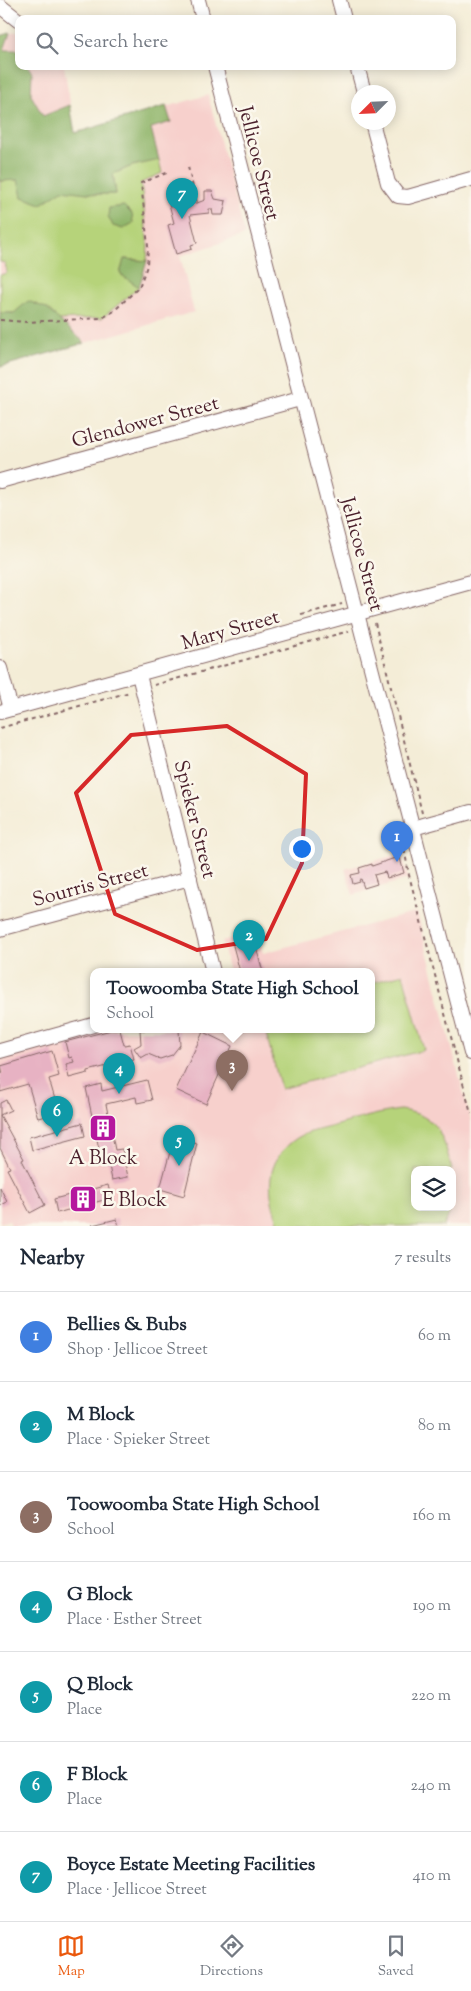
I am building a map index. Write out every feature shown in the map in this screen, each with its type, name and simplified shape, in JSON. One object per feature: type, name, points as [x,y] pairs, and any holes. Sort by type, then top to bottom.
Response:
[{"type":"street","points":[[198,0],[202,15]]},
{"type":"street","points":[[339,0],[343,15]]},
{"type":"street","points":[[0,6],[15,18]]},
{"type":"street","name":"Jellicoe Street","points":[[216,70],[471,1053]]},
{"type":"street","points":[[358,70],[362,85]]},
{"type":"street","points":[[374,130],[388,183],[398,196],[408,197],[471,179]]},
{"type":"street","name":"Glendower Street","points":[[0,481],[300,399]]},
{"type":"street","name":"Mary Street","points":[[5,711],[141,681],[358,614],[471,582]]},
{"type":"street","points":[[0,668],[5,711]]},
{"type":"street","name":"Spieker Street","points":[[141,681],[212,968]]},
{"type":"street","points":[[412,828],[471,812]]},
{"type":"street","name":"Sourris Street","points":[[0,930],[190,878]]},
{"type":"street","points":[[0,1051],[90,1026]]},
{"type":"path","points":[[188,167],[197,202]]},
{"type":"path","points":[[0,320],[26,322],[102,318],[114,311],[139,287],[147,266],[148,246],[141,183],[169,172]]},
{"type":"path","points":[[0,728],[141,681],[351,630]]},
{"type":"path","points":[[402,837],[409,875],[471,1114]]},
{"type":"highlighted area","points":[[227,726],[306,774],[302,863],[266,939],[197,950],[115,914],[76,793],[131,735]]},
{"type":"shaded area","points":[[15,32],[15,70],[65,70],[75,133],[208,95],[245,235],[180,256],[194,312],[0,367],[0,36]]},
{"type":"shaded area","points":[[402,853],[408,879],[353,895],[345,869]]},
{"type":"shaded area","points":[[417,912],[471,1122],[471,1226],[11,1226],[9,1220],[0,1223],[0,1060],[97,1033],[375,1033],[375,968],[229,968],[222,941],[256,932],[263,953]]},
{"type":"green space","points":[[10,33],[4,50],[15,50],[15,70],[30,70],[32,73],[31,95],[43,116],[70,105],[75,133],[166,106],[171,122],[151,128],[159,160],[132,166],[113,174],[116,194],[62,190],[41,204],[22,197],[18,180],[0,181],[0,36]]},
{"type":"green space","points":[[159,160],[162,173],[141,183],[148,246],[147,261],[125,259],[120,273],[139,287],[102,318],[59,320],[46,308],[14,313],[0,313],[0,275],[7,273],[5,263],[0,262],[0,181],[18,180],[41,204],[62,189],[96,194],[116,194],[113,174],[132,166]]},
{"type":"green space","points":[[124,206],[132,214],[133,223],[123,229],[113,226],[108,216],[109,208]]},
{"type":"green space","points":[[124,259],[147,261],[139,287],[120,274]]},
{"type":"green space","points":[[28,301],[46,308],[85,343],[0,367],[0,313],[14,313]]},
{"type":"green space","points":[[403,974],[424,1050],[281,1089],[266,1033],[375,1033],[375,982]]},
{"type":"green space","points":[[400,1110],[423,1117],[431,1122],[442,1137],[451,1166],[411,1166],[411,1211],[450,1211],[444,1226],[280,1226],[272,1202],[271,1178],[273,1167],[286,1147],[297,1138],[311,1132]]},
{"type":"building","points":[[205,191],[212,191],[215,199],[226,201],[223,215],[213,215],[212,209],[209,209],[209,213],[190,215],[197,243],[191,245],[192,249],[176,254],[168,225],[174,223],[168,200],[190,194],[193,203],[197,203],[205,200]]},
{"type":"building","points":[[400,858],[404,873],[387,878],[385,872],[374,875],[377,884],[364,888],[361,879],[359,880],[360,882],[353,884],[351,875],[360,873],[359,868],[372,864],[372,866]]},
{"type":"building","points":[[253,937],[262,968],[239,968],[232,942]]},
{"type":"building","points":[[100,1033],[121,1033],[124,1045],[130,1044],[134,1059],[69,1078],[66,1064],[74,1062],[72,1057],[69,1058],[65,1042]]},
{"type":"building","points":[[140,1033],[179,1033],[180,1045],[172,1055],[160,1059],[148,1054],[141,1058],[134,1048],[141,1044]]},
{"type":"building","points":[[203,1033],[232,1046],[206,1104],[176,1090]]},
{"type":"building","points":[[52,1051],[59,1076],[49,1079],[59,1113],[38,1118],[28,1084],[0,1092],[0,1074],[3,1073],[1,1066]]},
{"type":"building","points":[[147,1080],[152,1100],[137,1103],[136,1097],[106,1104],[115,1150],[122,1149],[128,1177],[112,1180],[108,1161],[102,1163],[86,1088],[101,1084],[102,1091]]},
{"type":"building","points":[[6,1100],[11,1110],[0,1115],[0,1103]]},
{"type":"building","points":[[0,1115],[24,1159],[22,1160],[45,1205],[30,1213],[7,1169],[10,1168],[0,1148]]},
{"type":"building","points":[[82,1123],[85,1136],[32,1150],[29,1137]]},
{"type":"building","points":[[174,1137],[197,1143],[184,1196],[160,1189]]},
{"type":"building","name":"E Block","points":[[108,1185],[111,1198],[57,1213],[54,1199]]},
{"type":"building","points":[[0,1187],[7,1202],[0,1206]]},
{"type":"building","points":[[117,1219],[119,1226],[92,1225]]},
{"type":"place","name":"Boyce Estate Meeting Facilities","points":[[182,219]]},
{"type":"place","name":"Bellies & Bubs","points":[[397,862]]},
{"type":"place","name":"M Block","points":[[249,961]]},
{"type":"place","name":"Toowoomba State High School","points":[[232,1091]]},
{"type":"place","name":"G Block","points":[[119,1094]]},
{"type":"place","name":"A Block","points":[[103,1128]]},
{"type":"place","name":"F Block","points":[[57,1137]]},
{"type":"place","name":"Q Block","points":[[179,1166]]},
{"type":"place","name":"E Block","points":[[83,1199]]}]
